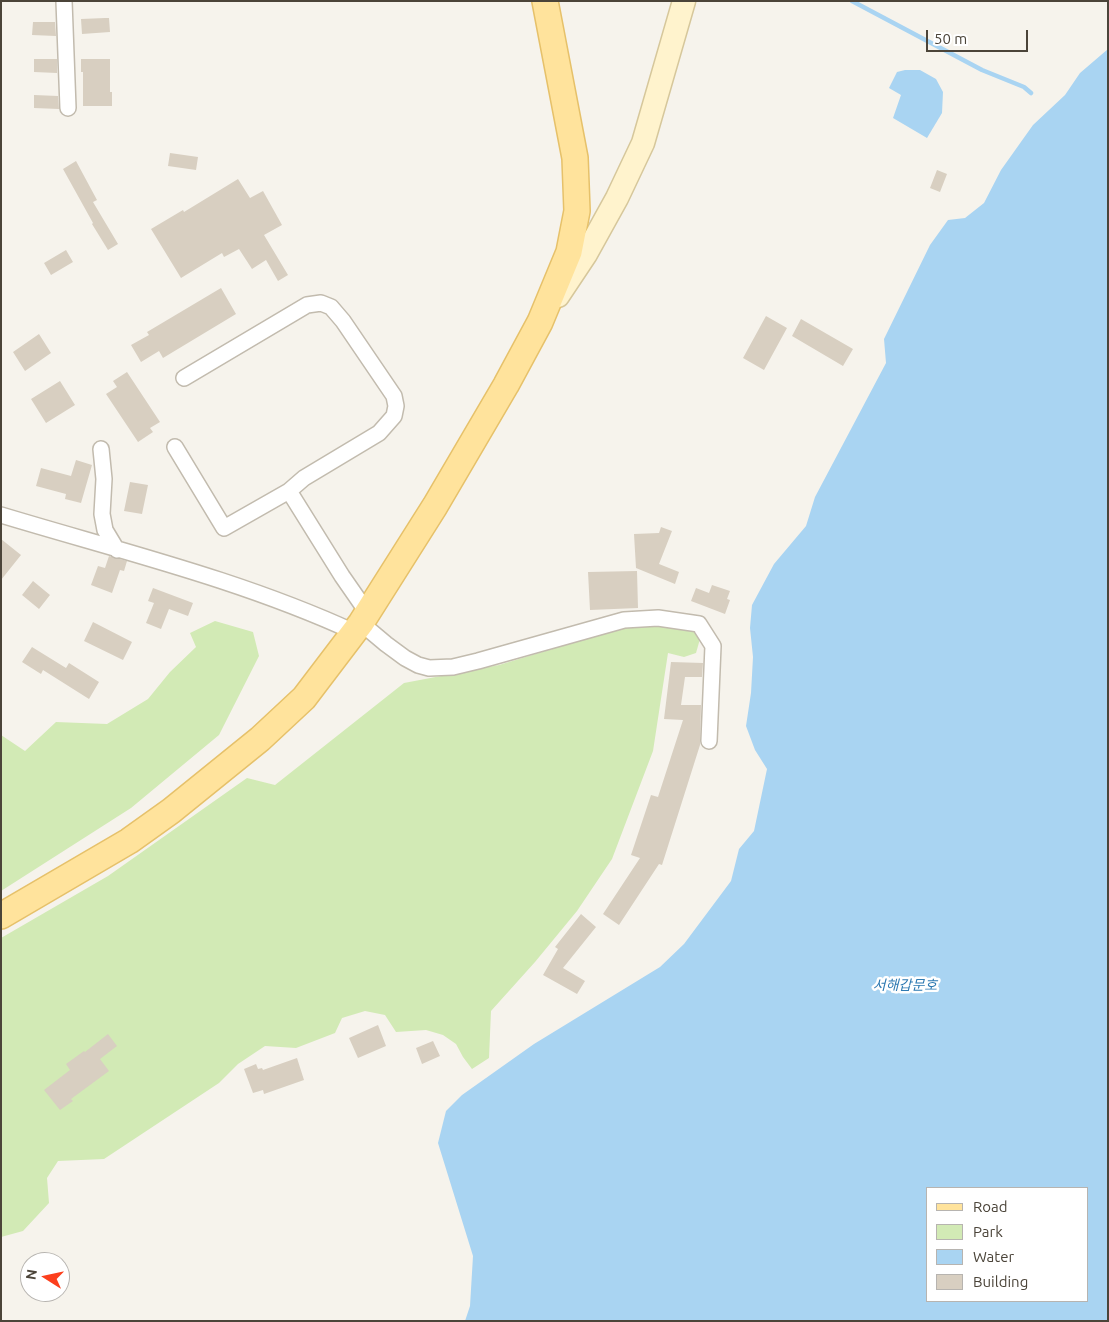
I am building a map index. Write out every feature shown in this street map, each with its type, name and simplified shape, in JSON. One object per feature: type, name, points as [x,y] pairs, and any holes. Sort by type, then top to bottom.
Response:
[{"type":"main road","points":[[540,322],[569,252],[577,211],[575,158],[545,1]]},
{"type":"main road","points":[[1,916],[129,841],[171,811],[260,738],[304,698],[361,622],[435,506],[506,385],[540,322],[586,254],[618,198],[643,143],[684,1]]},
{"type":"street","points":[[64,1],[68,108]]},
{"type":"street","points":[[175,447],[224,528],[289,491],[304,478],[379,433],[394,416],[396,406],[394,396],[343,322],[331,308],[321,303],[307,305],[184,378]]},
{"type":"street","points":[[101,450],[104,479],[102,514],[105,530],[117,550]]},
{"type":"street","points":[[289,491],[342,576],[361,622],[386,644],[418,665],[429,668],[453,667],[624,620],[658,618],[699,624],[713,646],[709,741]]},
{"type":"street","points":[[1,515],[253,591],[320,617],[361,622]]},
{"type":"green space","points":[[215,621],[253,632],[259,656],[219,735],[131,808],[1,891],[1,735],[25,751],[56,722],[107,724],[148,699],[170,672],[196,647],[190,633]]},
{"type":"green space","points":[[642,625],[692,630],[700,639],[696,653],[684,657],[668,653],[653,751],[612,859],[577,911],[491,1011],[489,1058],[472,1069],[456,1044],[443,1035],[426,1030],[396,1032],[385,1015],[365,1011],[342,1018],[335,1033],[296,1048],[265,1046],[238,1064],[219,1083],[104,1159],[58,1161],[47,1178],[49,1203],[23,1231],[1,1237],[1,938],[108,876],[247,778],[275,785],[404,683],[499,665],[622,628]]},
{"type":"water","name":"서해갑문호","points":[[1108,49],[1108,1321],[465,1321],[470,1306],[473,1256],[438,1143],[446,1111],[462,1095],[534,1044],[660,967],[684,944],[731,881],[739,849],[754,831],[767,769],[755,750],[746,726],[751,693],[753,657],[750,628],[752,605],[774,564],[806,526],[815,497],[886,363],[884,339],[930,245],[948,220],[965,218],[984,203],[1001,170],[1033,125],[1065,95],[1080,73]]},
{"type":"water","points":[[920,70],[936,79],[943,92],[942,113],[927,138],[893,118],[901,95],[889,88],[897,72]]},
{"type":"building","points":[[109,18],[110,32],[82,34],[81,19]]},
{"type":"building","points":[[33,22],[55,22],[56,36],[32,35]]},
{"type":"building","points":[[34,59],[57,59],[57,73],[34,72]]},
{"type":"building","points":[[81,59],[110,59],[112,106],[83,106]]},
{"type":"building","points":[[34,95],[58,96],[59,109],[34,108]]},
{"type":"building","points":[[170,153],[198,157],[196,170],[168,166]]},
{"type":"building","points":[[76,161],[97,200],[93,202],[118,244],[108,250],[63,169]]},
{"type":"building","points":[[937,170],[947,174],[940,192],[930,188]]},
{"type":"building","points":[[238,179],[250,198],[263,191],[282,225],[264,235],[288,275],[278,281],[266,260],[252,269],[239,249],[224,257],[222,253],[181,278],[151,229],[183,210],[184,212]]},
{"type":"building","points":[[66,250],[73,262],[51,275],[44,263]]},
{"type":"building","points":[[221,288],[236,314],[163,358],[159,351],[141,362],[131,345],[149,335],[147,332]]},
{"type":"building","points":[[766,316],[787,328],[764,370],[743,358]]},
{"type":"building","points":[[801,319],[853,349],[843,366],[792,336]]},
{"type":"building","points":[[39,334],[51,353],[25,371],[13,352]]},
{"type":"building","points":[[127,372],[160,422],[150,428],[153,432],[138,442],[106,394],[117,387],[113,381]]},
{"type":"building","points":[[60,381],[75,405],[46,423],[31,399]]},
{"type":"building","points":[[76,460],[92,465],[81,503],[65,499],[66,494],[36,486],[41,468],[71,476]]},
{"type":"building","points":[[130,482],[148,485],[142,514],[124,511]]},
{"type":"building","points":[[661,527],[672,531],[659,564],[679,572],[675,584],[636,568],[634,534],[659,533]]},
{"type":"building","points":[[1,539],[21,555],[1,580]]},
{"type":"building","points":[[109,556],[127,561],[124,571],[120,570],[112,593],[91,585],[98,566],[105,568]]},
{"type":"building","points":[[637,571],[638,608],[590,610],[588,572]]},
{"type":"building","points":[[33,581],[50,595],[39,609],[22,595]]},
{"type":"building","points":[[712,585],[730,591],[727,599],[730,600],[725,614],[691,601],[696,588],[709,593]]},
{"type":"building","points":[[153,588],[193,603],[188,616],[169,609],[161,629],[146,623],[154,603],[148,601]]},
{"type":"building","points":[[93,622],[132,642],[123,660],[84,641]]},
{"type":"building","points":[[32,647],[66,668],[69,663],[99,682],[89,699],[43,670],[41,674],[22,662]]},
{"type":"building","points":[[671,662],[703,663],[702,677],[685,677],[681,705],[701,705],[700,745],[662,865],[659,864],[619,925],[603,914],[640,858],[631,855],[651,795],[658,797],[683,720],[664,719]]},
{"type":"building","points":[[581,914],[596,927],[563,968],[585,981],[577,994],[543,975],[558,949],[555,947]]},
{"type":"building","points":[[378,1025],[386,1046],[358,1058],[349,1038]]},
{"type":"building","points":[[108,1034],[117,1046],[100,1059],[109,1071],[71,1099],[73,1101],[60,1110],[44,1090],[70,1070],[66,1064]]},
{"type":"building","points":[[433,1041],[440,1056],[422,1064],[416,1048]]},
{"type":"building","points":[[297,1058],[304,1080],[264,1094],[263,1090],[253,1093],[244,1069],[256,1064],[258,1069],[262,1068],[263,1070]]},
{"type":"waterway","points":[[852,1],[982,70],[1024,87],[1031,93]]}]
